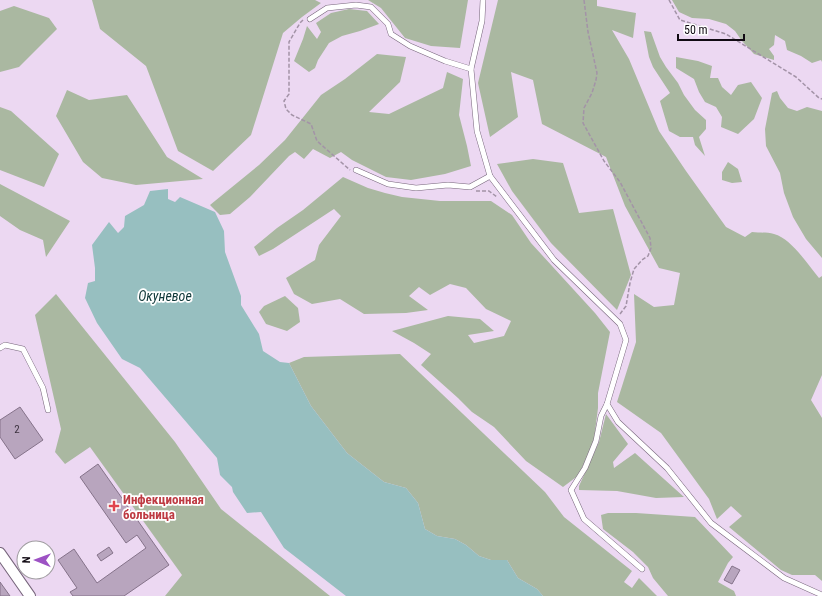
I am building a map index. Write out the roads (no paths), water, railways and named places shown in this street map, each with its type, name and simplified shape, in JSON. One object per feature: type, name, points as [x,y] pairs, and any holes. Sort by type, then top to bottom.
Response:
[{"type":"street","points":[[0,553],[30,596]]},
{"type":"lane","points":[[483,0],[482,21],[471,69],[477,131],[490,176],[554,260],[620,324],[626,340],[607,404],[601,416],[596,441],[585,468],[571,490],[584,519],[642,569]]},
{"type":"lane","points":[[310,19],[327,8],[356,5],[371,7],[388,24],[391,34],[410,46],[471,69]]},
{"type":"lane","points":[[356,170],[388,184],[416,188],[448,185],[470,186],[490,176]]},
{"type":"lane","points":[[0,348],[5,344],[23,350],[43,388],[48,410]]},
{"type":"lane","points":[[607,404],[618,422],[667,468],[711,523],[784,578],[822,596]]},
{"type":"water","name":"Окуневое","points":[[168,189],[168,199],[175,202],[180,197],[215,212],[224,231],[225,252],[241,296],[241,305],[259,334],[263,351],[280,362],[289,363],[311,406],[347,453],[384,482],[406,488],[418,503],[425,529],[437,536],[455,539],[466,545],[479,556],[491,560],[507,560],[518,578],[537,589],[543,596],[346,596],[284,548],[261,512],[247,513],[233,492],[232,487],[220,475],[217,458],[140,368],[122,359],[97,323],[85,298],[88,283],[95,281],[92,245],[109,222],[118,233],[124,227],[125,216],[144,205],[150,191]]},
{"type":"place","name":"Инфекционная больница","points":[[114,506]]}]
